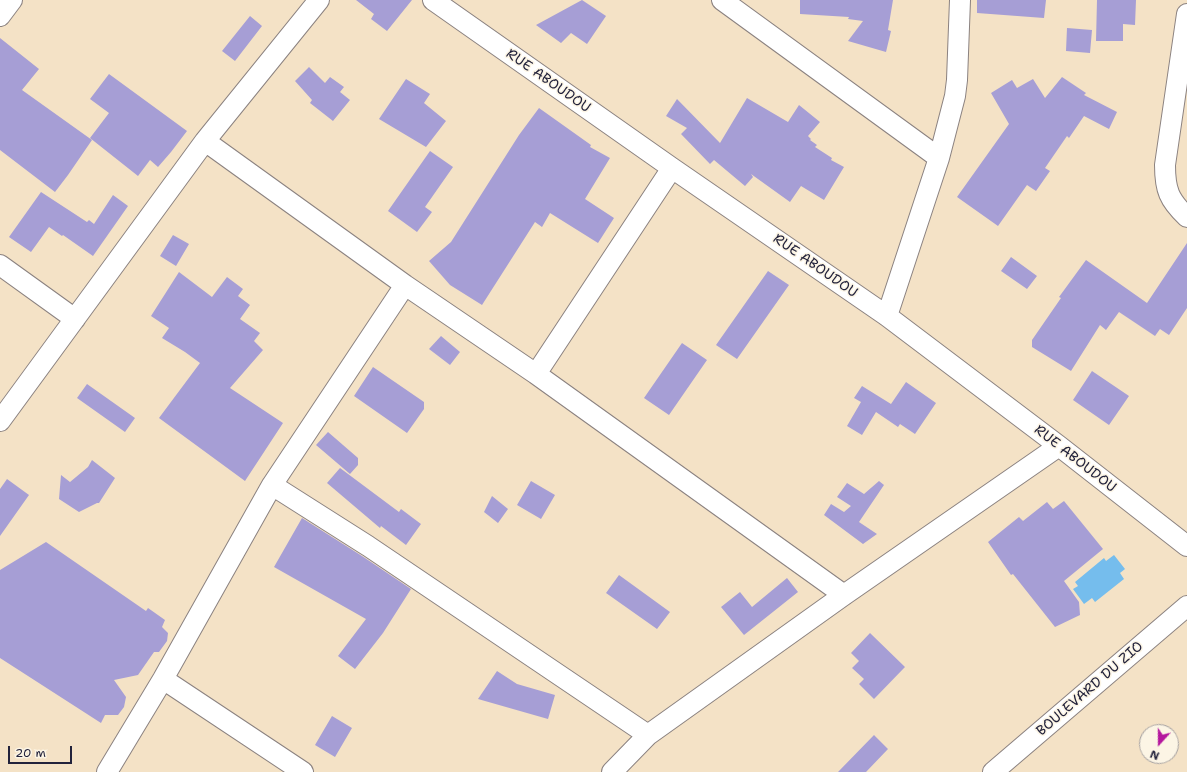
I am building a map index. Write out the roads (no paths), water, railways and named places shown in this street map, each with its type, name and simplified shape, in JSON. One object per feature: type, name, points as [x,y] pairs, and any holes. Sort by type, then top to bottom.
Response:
[{"type":"street","points":[[0,16],[12,0]]},
{"type":"street","points":[[0,421],[205,141],[320,0]]},
{"type":"street","name":"RUE ABOUDOU","points":[[433,0],[672,168],[887,316],[1059,446],[1187,546]]},
{"type":"street","points":[[722,0],[938,158]]},
{"type":"street","points":[[887,316],[938,158],[955,96],[960,0]]},
{"type":"street","points":[[1187,14],[1165,165],[1165,180],[1169,194],[1176,207],[1187,217]]},
{"type":"street","points":[[205,141],[405,285],[536,374],[844,595]]},
{"type":"street","points":[[536,374],[672,168]]},
{"type":"street","points":[[0,265],[75,319]]},
{"type":"street","points":[[108,772],[163,679],[272,485],[405,285]]},
{"type":"street","points":[[612,772],[648,735],[844,595],[1059,446]]},
{"type":"street","points":[[272,485],[368,546],[648,735]]},
{"type":"street","name":"BOULEVARD DU ZIO","points":[[993,772],[1187,606]]},
{"type":"street","points":[[163,679],[303,772]]},
{"type":"water","points":[[1114,555],[1125,569],[1120,573],[1124,579],[1095,602],[1092,598],[1084,604],[1073,589],[1078,586],[1075,582],[1104,558],[1106,561]]}]
